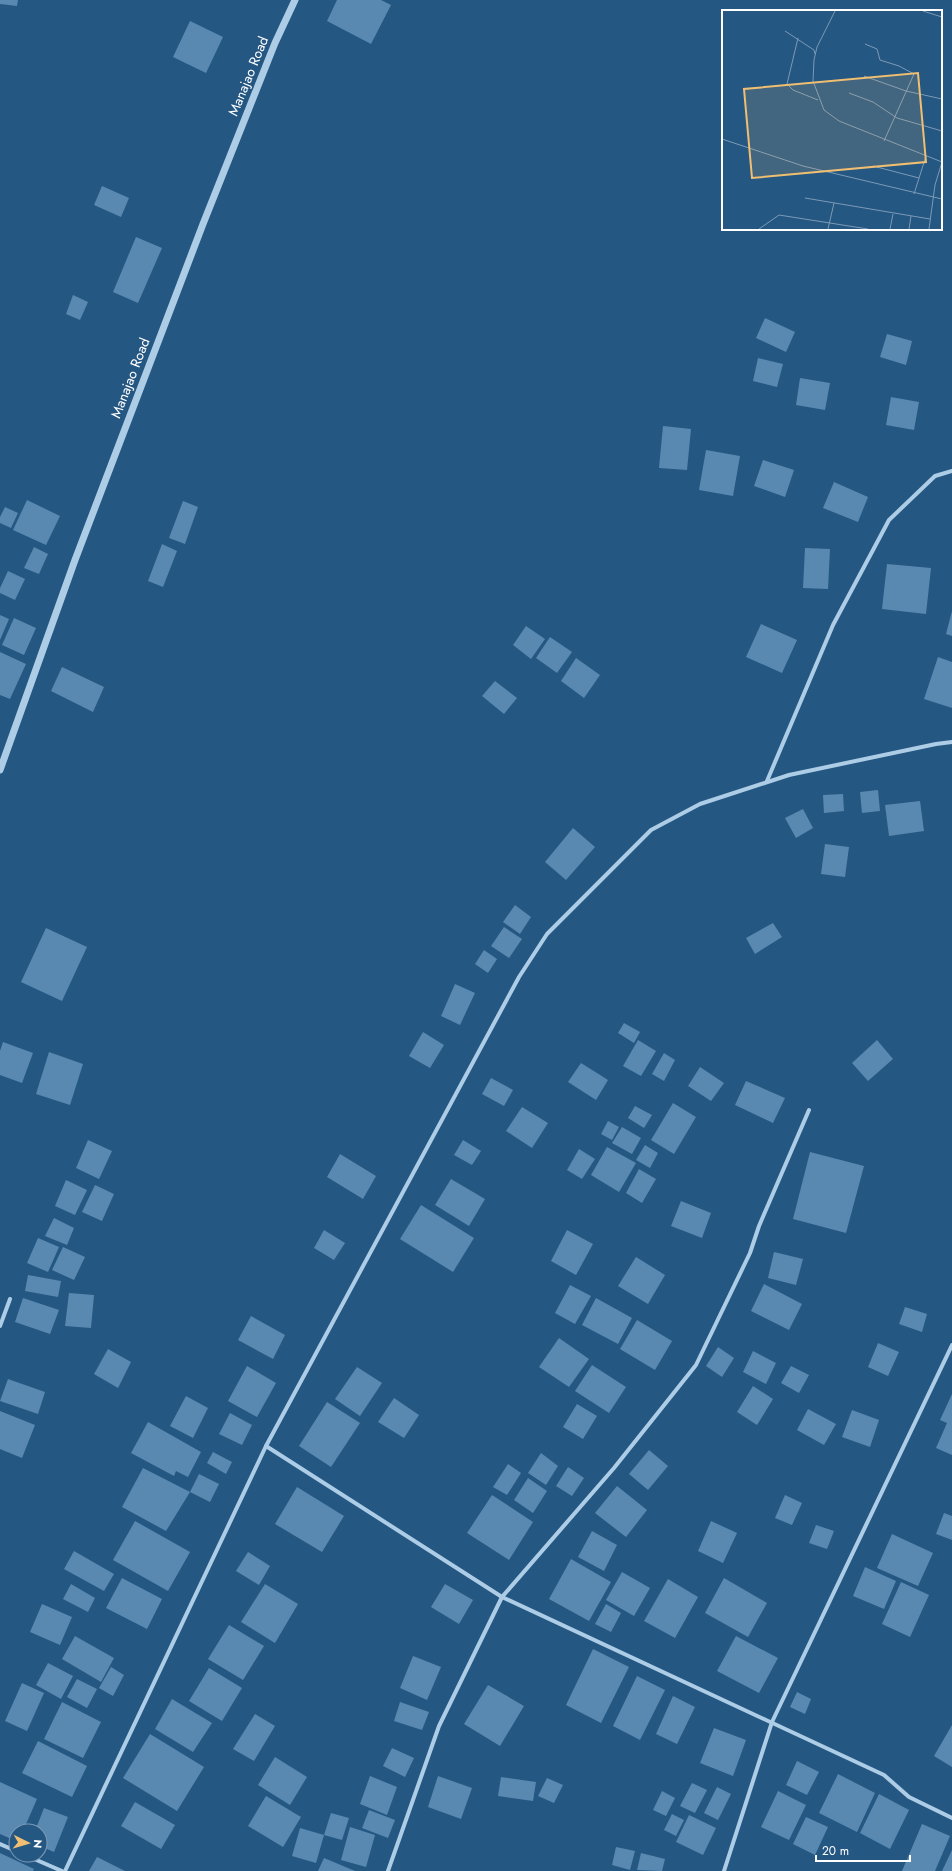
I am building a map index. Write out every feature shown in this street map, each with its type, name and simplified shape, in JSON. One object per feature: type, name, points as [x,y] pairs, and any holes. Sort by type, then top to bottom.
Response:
[{"type":"street","name":"Manajao Road","points":[[0,770],[75,560],[203,224],[275,43],[295,0]]},
{"type":"street","points":[[767,781],[833,625],[889,520],[935,476],[952,471]]},
{"type":"street","points":[[44,1863],[64,1871],[266,1446],[519,977],[547,934],[651,830],[700,804],[789,774],[934,744],[952,742]]},
{"type":"street","points":[[388,1871],[439,1726],[502,1597],[614,1468],[696,1366],[750,1253],[759,1226],[809,1110]]},
{"type":"street","points":[[0,1326],[10,1299]]},
{"type":"street","points":[[724,1871],[772,1722],[952,1345]]},
{"type":"street","points":[[266,1446],[502,1597],[884,1775],[909,1796],[952,1818]]},
{"type":"building","points":[[0,0],[18,0],[17,6],[0,4]]},
{"type":"building","points":[[337,0],[381,0],[391,5],[371,44],[327,21]]},
{"type":"building","points":[[190,21],[223,37],[206,73],[173,57]]},
{"type":"building","points":[[102,186],[129,198],[121,217],[94,205]]},
{"type":"building","points":[[136,237],[162,248],[138,303],[113,292]]},
{"type":"building","points":[[73,295],[88,302],[80,320],[66,314]]},
{"type":"building","points":[[765,318],[795,332],[786,352],[756,338]]},
{"type":"building","points":[[887,334],[912,341],[906,365],[880,357]]},
{"type":"building","points":[[758,358],[783,364],[777,387],[753,381]]},
{"type":"building","points":[[800,378],[830,383],[825,410],[796,405]]},
{"type":"building","points":[[891,397],[919,402],[914,430],[886,425]]},
{"type":"building","points":[[663,426],[691,429],[687,470],[659,468]]},
{"type":"building","points":[[706,450],[740,456],[733,496],[699,490]]},
{"type":"building","points":[[763,460],[794,470],[785,497],[754,486]]},
{"type":"building","points":[[834,482],[868,497],[858,522],[823,508]]},
{"type":"building","points":[[27,500],[60,516],[46,545],[13,530]]},
{"type":"building","points":[[183,501],[198,507],[185,544],[169,538]]},
{"type":"building","points":[[5,507],[18,513],[11,528],[0,523],[0,517]]},
{"type":"building","points":[[162,544],[177,551],[163,587],[148,581]]},
{"type":"building","points":[[34,547],[48,554],[39,574],[24,568]]},
{"type":"building","points":[[805,548],[830,549],[828,589],[803,588]]},
{"type":"building","points":[[887,564],[931,568],[926,614],[882,609]]},
{"type":"building","points":[[8,571],[25,579],[15,600],[0,593],[0,588]]},
{"type":"building","points":[[952,611],[952,636],[946,634]]},
{"type":"building","points":[[0,615],[9,619],[0,640]]},
{"type":"building","points":[[14,618],[36,628],[24,655],[2,645]]},
{"type":"building","points":[[761,624],[797,640],[782,673],[746,657]]},
{"type":"building","points":[[526,626],[545,639],[531,659],[513,645]]},
{"type":"building","points":[[550,637],[572,652],[557,673],[536,658]]},
{"type":"building","points":[[0,652],[26,664],[10,699],[0,695]]},
{"type":"building","points":[[938,657],[952,662],[952,708],[924,699]]},
{"type":"building","points":[[576,658],[600,675],[584,698],[561,681]]},
{"type":"building","points":[[62,667],[104,687],[93,712],[51,691]]},
{"type":"building","points":[[495,681],[517,698],[504,714],[482,696]]},
{"type":"building","points":[[878,790],[880,811],[862,813],[860,792]]},
{"type":"building","points":[[843,794],[844,811],[824,813],[823,795]]},
{"type":"building","points":[[920,801],[924,831],[889,836],[885,805]]},
{"type":"building","points":[[803,809],[813,828],[796,838],[785,818]]},
{"type":"building","points":[[573,828],[595,847],[566,880],[545,862]]},
{"type":"building","points":[[825,844],[849,847],[845,877],[821,874]]},
{"type":"building","points":[[515,905],[531,917],[520,934],[503,922]]},
{"type":"building","points":[[773,923],[782,937],[755,954],[746,938]]},
{"type":"building","points":[[504,927],[522,939],[509,958],[491,946]]},
{"type":"building","points":[[46,928],[87,947],[62,1001],[21,982]]},
{"type":"building","points":[[484,950],[497,959],[488,973],[475,964]]},
{"type":"building","points":[[455,984],[475,993],[460,1025],[441,1016]]},
{"type":"building","points":[[624,1023],[640,1032],[634,1043],[618,1033]]},
{"type":"building","points":[[423,1032],[444,1045],[430,1068],[409,1056]]},
{"type":"building","points":[[638,1040],[656,1051],[641,1076],[623,1066]]},
{"type":"building","points":[[877,1040],[893,1059],[868,1081],[852,1063]]},
{"type":"building","points":[[3,1042],[33,1053],[22,1083],[0,1075],[0,1051]]},
{"type":"building","points":[[49,1052],[83,1064],[70,1105],[36,1094]]},
{"type":"building","points":[[664,1053],[675,1060],[664,1081],[652,1074]]},
{"type":"building","points":[[581,1063],[608,1080],[596,1100],[568,1082]]},
{"type":"building","points":[[700,1067],[724,1083],[711,1101],[688,1086]]},
{"type":"building","points":[[491,1078],[513,1090],[504,1106],[482,1094]]},
{"type":"building","points":[[746,1081],[785,1098],[773,1123],[735,1105]]},
{"type":"building","points":[[673,1103],[696,1117],[674,1154],[651,1140]]},
{"type":"building","points":[[635,1106],[652,1115],[644,1128],[628,1118]]},
{"type":"building","points":[[522,1107],[548,1123],[532,1148],[506,1131]]},
{"type":"building","points":[[608,1121],[619,1127],[612,1140],[601,1134]]},
{"type":"building","points":[[622,1127],[641,1138],[632,1154],[612,1143]]},
{"type":"building","points":[[88,1140],[112,1151],[99,1179],[76,1168]]},
{"type":"building","points":[[463,1140],[481,1151],[472,1165],[454,1155]]},
{"type":"building","points":[[645,1145],[658,1153],[650,1168],[636,1160]]},
{"type":"building","points":[[607,1147],[636,1163],[619,1192],[591,1175]]},
{"type":"building","points":[[579,1149],[595,1159],[582,1179],[567,1170]]},
{"type":"building","points":[[810,1152],[864,1166],[846,1233],[793,1219]]},
{"type":"building","points":[[340,1154],[376,1176],[363,1199],[327,1177]]},
{"type":"building","points":[[639,1169],[656,1179],[642,1203],[626,1193]]},
{"type":"building","points":[[451,1179],[485,1199],[469,1226],[435,1205]]},
{"type":"building","points":[[66,1180],[87,1190],[75,1215],[55,1206]]},
{"type":"building","points":[[95,1185],[114,1194],[102,1221],[82,1212]]},
{"type":"building","points":[[681,1201],[711,1213],[702,1238],[671,1226]]},
{"type":"building","points":[[421,1205],[474,1238],[453,1272],[400,1239]]},
{"type":"building","points":[[54,1218],[74,1228],[67,1245],[45,1236]]},
{"type":"building","points":[[324,1230],[345,1243],[334,1260],[314,1248]]},
{"type":"building","points":[[567,1230],[593,1244],[576,1275],[551,1261]]},
{"type":"building","points":[[38,1238],[59,1247],[48,1272],[27,1263]]},
{"type":"building","points":[[63,1247],[85,1257],[74,1280],[52,1270]]},
{"type":"building","points":[[774,1252],[803,1259],[796,1285],[768,1278]]},
{"type":"building","points":[[636,1257],[665,1275],[648,1304],[618,1286]]},
{"type":"building","points":[[28,1275],[61,1281],[58,1297],[25,1291]]},
{"type":"building","points":[[764,1284],[802,1304],[789,1330],[751,1311]]},
{"type":"building","points":[[570,1285],[591,1296],[575,1324],[555,1313]]},
{"type":"building","points":[[69,1293],[94,1295],[91,1328],[65,1326]]},
{"type":"building","points":[[23,1298],[59,1310],[50,1334],[15,1322]]},
{"type":"building","points":[[596,1298],[632,1318],[618,1344],[582,1325]]},
{"type":"building","points":[[905,1307],[927,1314],[922,1332],[899,1324]]},
{"type":"building","points":[[251,1316],[285,1335],[273,1359],[238,1340]]},
{"type":"building","points":[[637,1320],[672,1341],[655,1370],[620,1349]]},
{"type":"building","points":[[559,1338],[589,1359],[569,1387],[539,1367]]},
{"type":"building","points":[[878,1343],[899,1352],[888,1376],[868,1367]]},
{"type":"building","points":[[718,1347],[734,1358],[722,1377],[706,1366]]},
{"type":"building","points":[[108,1349],[131,1362],[118,1388],[94,1374]]},
{"type":"building","points":[[753,1351],[776,1363],[766,1384],[743,1372]]},
{"type":"building","points":[[592,1365],[626,1387],[609,1413],[575,1391]]},
{"type":"building","points":[[247,1366],[276,1383],[257,1417],[228,1401]]},
{"type":"building","points":[[791,1366],[809,1375],[799,1393],[781,1383]]},
{"type":"building","points":[[357,1367],[382,1383],[360,1416],[335,1399]]},
{"type":"building","points":[[8,1379],[45,1392],[38,1414],[0,1401]]},
{"type":"building","points":[[753,1386],[773,1399],[757,1425],[737,1412]]},
{"type":"building","points":[[952,1394],[952,1455],[936,1448],[947,1423],[940,1420]]},
{"type":"building","points":[[186,1396],[208,1408],[193,1438],[170,1426]]},
{"type":"building","points":[[394,1398],[419,1415],[404,1438],[378,1422]]},
{"type":"building","points":[[327,1402],[360,1423],[331,1467],[299,1446]]},
{"type":"building","points":[[577,1404],[597,1416],[583,1439],[563,1427]]},
{"type":"building","points":[[808,1409],[836,1424],[824,1445],[797,1430]]},
{"type":"building","points":[[852,1410],[879,1420],[870,1447],[842,1437]]},
{"type":"building","points":[[0,1411],[35,1425],[22,1458],[0,1449]]},
{"type":"building","points":[[230,1413],[252,1425],[242,1445],[219,1434]]},
{"type":"building","points":[[148,1422],[201,1452],[188,1477],[176,1471],[174,1476],[131,1453]]},
{"type":"building","points":[[649,1450],[668,1466],[648,1490],[629,1474]]},
{"type":"building","points":[[213,1452],[232,1462],[226,1474],[207,1463]]},
{"type":"building","points":[[541,1453],[558,1466],[546,1485],[528,1473]]},
{"type":"building","points":[[508,1464],[521,1473],[507,1495],[493,1487]]},
{"type":"building","points":[[568,1467],[584,1478],[572,1496],[556,1486]]},
{"type":"building","points":[[143,1468],[190,1492],[166,1531],[122,1507]]},
{"type":"building","points":[[199,1474],[219,1484],[210,1502],[190,1492]]},
{"type":"building","points":[[528,1478],[547,1491],[533,1513],[514,1500]]},
{"type":"building","points":[[617,1486],[647,1510],[626,1537],[595,1513]]},
{"type":"building","points":[[297,1487],[344,1516],[322,1552],[275,1524]]},
{"type":"building","points":[[492,1495],[533,1522],[509,1560],[467,1533]]},
{"type":"building","points":[[785,1495],[802,1503],[792,1525],[775,1518]]},
{"type":"building","points":[[944,1513],[952,1516],[952,1540],[936,1534]]},
{"type":"building","points":[[135,1521],[190,1552],[168,1591],[113,1560]]},
{"type":"building","points":[[711,1521],[737,1533],[723,1563],[698,1551]]},
{"type":"building","points":[[816,1525],[834,1531],[827,1549],[809,1543]]},
{"type":"building","points":[[592,1531],[617,1545],[604,1571],[578,1557]]},
{"type":"building","points":[[892,1534],[933,1553],[918,1586],[877,1568]]},
{"type":"building","points":[[74,1551],[114,1574],[104,1591],[64,1569]]},
{"type":"building","points":[[248,1552],[270,1566],[259,1585],[236,1571]]},
{"type":"building","points":[[571,1559],[611,1582],[589,1621],[549,1599]]},
{"type":"building","points":[[865,1567],[896,1581],[884,1609],[853,1596]]},
{"type":"building","points":[[622,1572],[650,1588],[634,1616],[606,1600]]},
{"type":"building","points":[[122,1578],[162,1599],[147,1629],[106,1608]]},
{"type":"building","points":[[724,1578],[767,1603],[748,1637],[705,1613]]},
{"type":"building","points":[[668,1579],[698,1597],[675,1638],[644,1621]]},
{"type":"building","points":[[901,1582],[929,1595],[910,1637],[882,1624]]},
{"type":"building","points":[[71,1584],[95,1598],[88,1612],[63,1599]]},
{"type":"building","points":[[265,1584],[298,1604],[275,1643],[241,1622]]},
{"type":"building","points":[[445,1584],[473,1600],[459,1624],[431,1607]]},
{"type":"building","points":[[42,1604],[72,1617],[60,1645],[30,1632]]},
{"type":"building","points":[[606,1604],[621,1613],[611,1632],[595,1624]]},
{"type":"building","points":[[229,1625],[264,1646],[243,1680],[208,1659]]},
{"type":"building","points":[[75,1636],[114,1658],[101,1682],[62,1659]]},
{"type":"building","points":[[736,1636],[778,1658],[759,1693],[717,1671]]},
{"type":"building","points":[[593,1649],[629,1667],[601,1723],[566,1705]]},
{"type":"building","points":[[413,1656],[441,1667],[427,1700],[400,1688]]},
{"type":"building","points":[[48,1663],[73,1676],[61,1699],[36,1685]]},
{"type":"building","points":[[111,1667],[124,1675],[113,1696],[99,1688]]},
{"type":"building","points":[[209,1668],[242,1688],[222,1721],[189,1701]]},
{"type":"building","points":[[637,1676],[665,1690],[640,1740],[613,1726]]},
{"type":"building","points":[[77,1679],[97,1689],[87,1708],[67,1697]]},
{"type":"building","points":[[22,1683],[44,1693],[27,1731],[5,1721]]},
{"type":"building","points":[[488,1685],[524,1706],[500,1746],[464,1724]]},
{"type":"building","points":[[797,1692],[811,1699],[805,1714],[790,1707]]},
{"type":"building","points":[[673,1696],[695,1707],[677,1744],[656,1734]]},
{"type":"building","points":[[172,1699],[212,1723],[193,1752],[155,1729]]},
{"type":"building","points":[[62,1702],[101,1722],[83,1758],[44,1739]]},
{"type":"building","points":[[400,1702],[429,1712],[422,1730],[394,1721]]},
{"type":"building","points":[[255,1714],[275,1726],[254,1761],[233,1749]]},
{"type":"building","points":[[952,1725],[952,1767],[934,1756]]},
{"type":"building","points":[[714,1728],[746,1740],[733,1776],[700,1763]]},
{"type":"building","points":[[150,1734],[204,1767],[177,1811],[123,1778]]},
{"type":"building","points":[[38,1741],[87,1766],[72,1797],[22,1773]]},
{"type":"building","points":[[392,1748],[414,1758],[405,1777],[383,1766]]},
{"type":"building","points":[[275,1757],[307,1777],[290,1805],[258,1785]]},
{"type":"building","points":[[797,1761],[819,1772],[807,1795],[786,1785]]},
{"type":"building","points":[[838,1774],[875,1793],[857,1832],[819,1813]]},
{"type":"building","points":[[370,1776],[397,1787],[387,1815],[360,1804]]},
{"type":"building","points":[[438,1776],[472,1788],[461,1819],[428,1807]]},
{"type":"building","points":[[501,1777],[536,1782],[533,1801],[498,1796]]},
{"type":"building","points":[[547,1778],[563,1785],[554,1803],[538,1796]]},
{"type":"building","points":[[0,1782],[37,1799],[26,1823],[8,1823],[8,1838],[0,1834]]},
{"type":"building","points":[[692,1783],[707,1790],[695,1813],[680,1806]]},
{"type":"building","points":[[717,1787],[731,1794],[718,1820],[704,1813]]},
{"type":"building","points":[[662,1791],[675,1798],[666,1816],[653,1810]]},
{"type":"building","points":[[778,1791],[806,1805],[789,1840],[761,1827]]},
{"type":"building","points":[[879,1794],[909,1810],[890,1849],[860,1833]]},
{"type":"building","points":[[266,1796],[301,1817],[283,1847],[248,1826]]},
{"type":"building","points":[[135,1802],[175,1825],[161,1849],[121,1826]]},
{"type":"building","points":[[44,1808],[68,1817],[54,1852],[48,1849],[48,1823],[38,1823]]},
{"type":"building","points":[[369,1810],[395,1820],[388,1838],[362,1828]]},
{"type":"building","points":[[331,1813],[349,1818],[342,1840],[324,1835]]},
{"type":"building","points":[[672,1814],[684,1820],[676,1836],[664,1830]]},
{"type":"building","points":[[689,1815],[716,1828],[703,1855],[676,1842]]},
{"type":"building","points":[[806,1817],[828,1827],[815,1855],[793,1844]]},
{"type":"building","points":[[922,1824],[950,1836],[935,1871],[902,1871]]},
{"type":"building","points":[[350,1827],[375,1835],[366,1867],[341,1860]]},
{"type":"building","points":[[300,1828],[324,1835],[316,1863],[292,1856]]},
{"type":"building","points":[[616,1847],[635,1851],[630,1870],[612,1865]]},
{"type":"building","points":[[952,1850],[952,1871],[942,1871]]},
{"type":"building","points":[[0,1853],[8,1857],[8,1863],[21,1863],[34,1869],[33,1871],[0,1871]]},
{"type":"building","points":[[641,1853],[665,1859],[662,1871],[637,1870]]},
{"type":"building","points":[[97,1857],[125,1871],[89,1871]]},
{"type":"building","points":[[324,1858],[355,1871],[318,1871]]}]
